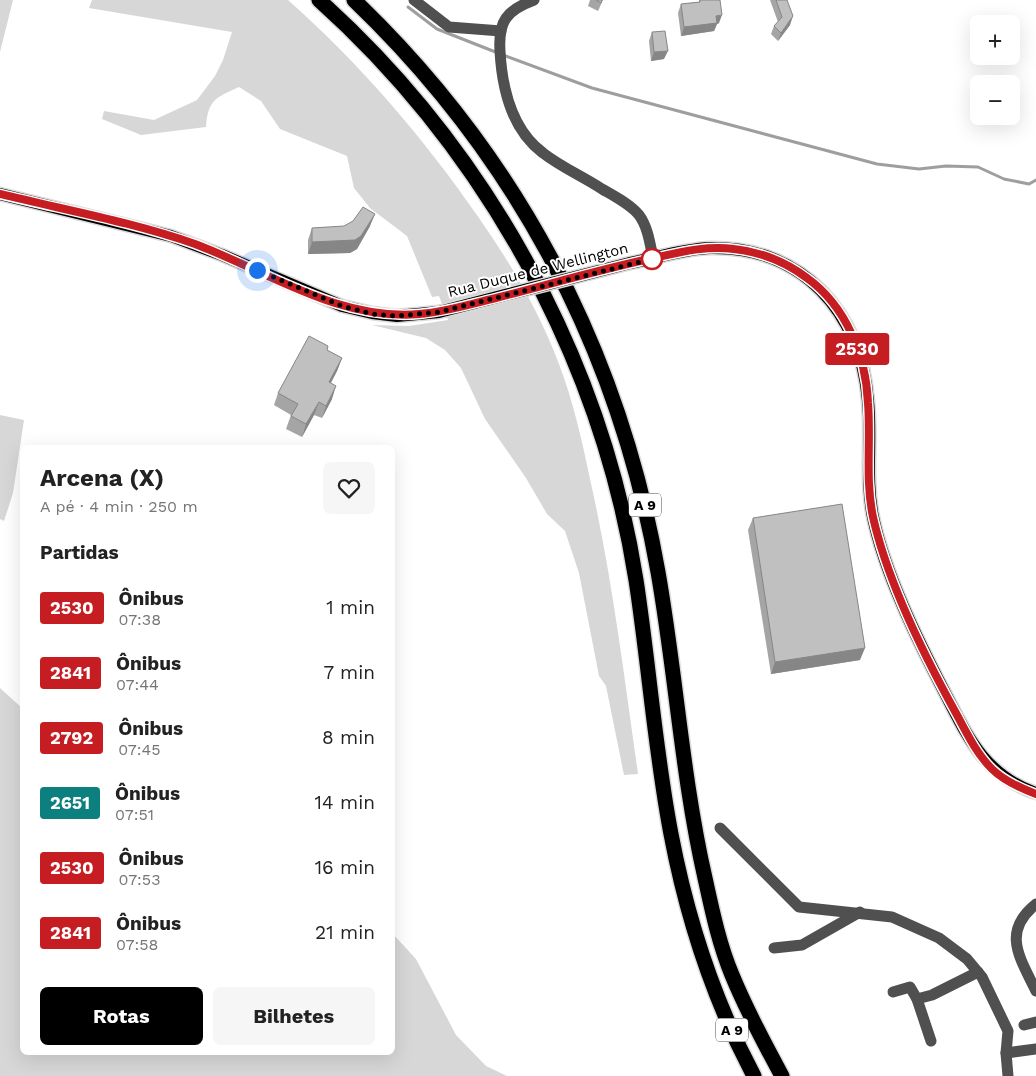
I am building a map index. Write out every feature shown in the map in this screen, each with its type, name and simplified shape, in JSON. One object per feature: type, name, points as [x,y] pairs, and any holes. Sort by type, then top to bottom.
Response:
[{"type":"highway","name":"A 9","points":[[319,0],[402,84],[466,164],[520,250],[563,333],[595,416],[619,497],[636,578],[671,834],[689,912],[712,983],[754,1076]]},
{"type":"highway","name":"A 9","points":[[354,0],[418,65],[486,150],[542,239],[585,324],[619,413],[643,493],[659,574],[694,831],[711,905],[731,973],[782,1076]]},
{"type":"main road","name":"Rua Duque de Wellington","points":[[0,194],[171,236],[222,255],[342,306],[372,314],[397,316],[439,312],[630,263],[708,248],[734,249],[762,254],[786,264],[808,278],[836,307],[855,341],[864,369],[868,401],[868,483],[873,518],[879,540],[905,608],[950,702],[981,756],[1001,776],[1036,794]]},
{"type":"street","points":[[414,0],[449,27],[501,31]]},
{"type":"street","points":[[534,0],[510,12],[503,23],[501,31],[499,47],[501,65],[511,109],[528,139],[542,153],[601,188],[638,214],[647,232],[653,258]]},
{"type":"street","points":[[720,828],[799,907],[808,910],[860,912],[901,920],[939,938],[967,958],[978,972],[1008,1031],[1006,1054],[1008,1076]]},
{"type":"street","points":[[1036,904],[1026,912],[1015,938],[1017,952],[1036,991]]},
{"type":"street","points":[[774,948],[802,945],[860,912]]},
{"type":"street","points":[[917,999],[932,995],[978,972]]},
{"type":"street","points":[[893,992],[910,987],[917,999],[931,1041]]},
{"type":"street","points":[[1024,1025],[1036,1022]]},
{"type":"street","points":[[1006,1054],[1036,1049]]},
{"type":"shaded area","points":[[0,0],[13,0],[0,52]]},
{"type":"shaded area","points":[[92,0],[288,0],[366,76],[458,188],[513,270],[543,325],[573,406],[605,552],[638,774],[624,775],[606,686],[599,676],[579,573],[565,531],[547,514],[526,478],[485,419],[461,368],[445,350],[426,338],[372,325],[409,326],[448,320],[439,296],[432,297],[407,236],[370,208],[354,188],[347,156],[280,129],[261,101],[239,87],[214,101],[209,111],[206,127],[141,135],[102,119],[104,111],[154,120],[197,100],[215,76],[223,60],[232,32],[89,8]]},
{"type":"shaded area","points":[[0,415],[24,420],[13,493],[4,521],[0,519]]},
{"type":"shaded area","points":[[0,688],[20,706],[20,1055],[395,1055],[395,936],[416,959],[456,1035],[486,1066],[507,1076],[0,1076]]},
{"type":"building","points":[[700,0],[720,0],[722,15],[716,16],[717,23],[684,27],[681,4],[700,2]]},
{"type":"building","points":[[776,0],[787,0],[793,16],[781,33],[774,26],[782,17]]},
{"type":"building","points":[[665,31],[668,51],[654,52],[652,32]]},
{"type":"building","points":[[363,207],[375,214],[361,236],[355,240],[312,242],[312,228],[344,226],[353,221]]},
{"type":"building","points":[[309,336],[328,346],[327,350],[342,358],[329,382],[336,386],[326,406],[319,402],[306,424],[291,416],[298,404],[278,393]]},
{"type":"building","points":[[842,504],[865,648],[775,662],[753,518]]},
{"type":"waterway","points":[[408,7],[437,29],[498,53]]},
{"type":"waterway","points":[[503,55],[592,88],[877,164],[919,169],[946,166],[978,167],[1004,179],[1029,184],[1036,180]]},
{"type":"bus line","name":"2530","points":[[0,194],[171,236],[222,255],[342,306],[372,314],[397,316],[439,312],[630,263],[708,248],[734,249],[762,254],[786,264],[808,278],[822,290],[848,325],[855,341],[864,369],[868,401],[868,483],[873,518],[879,540],[905,608],[935,674],[975,747],[986,762],[1007,781],[1036,794]]},
{"type":"route","points":[[257,270],[342,306],[372,314],[397,316],[439,312],[652,259]]}]
